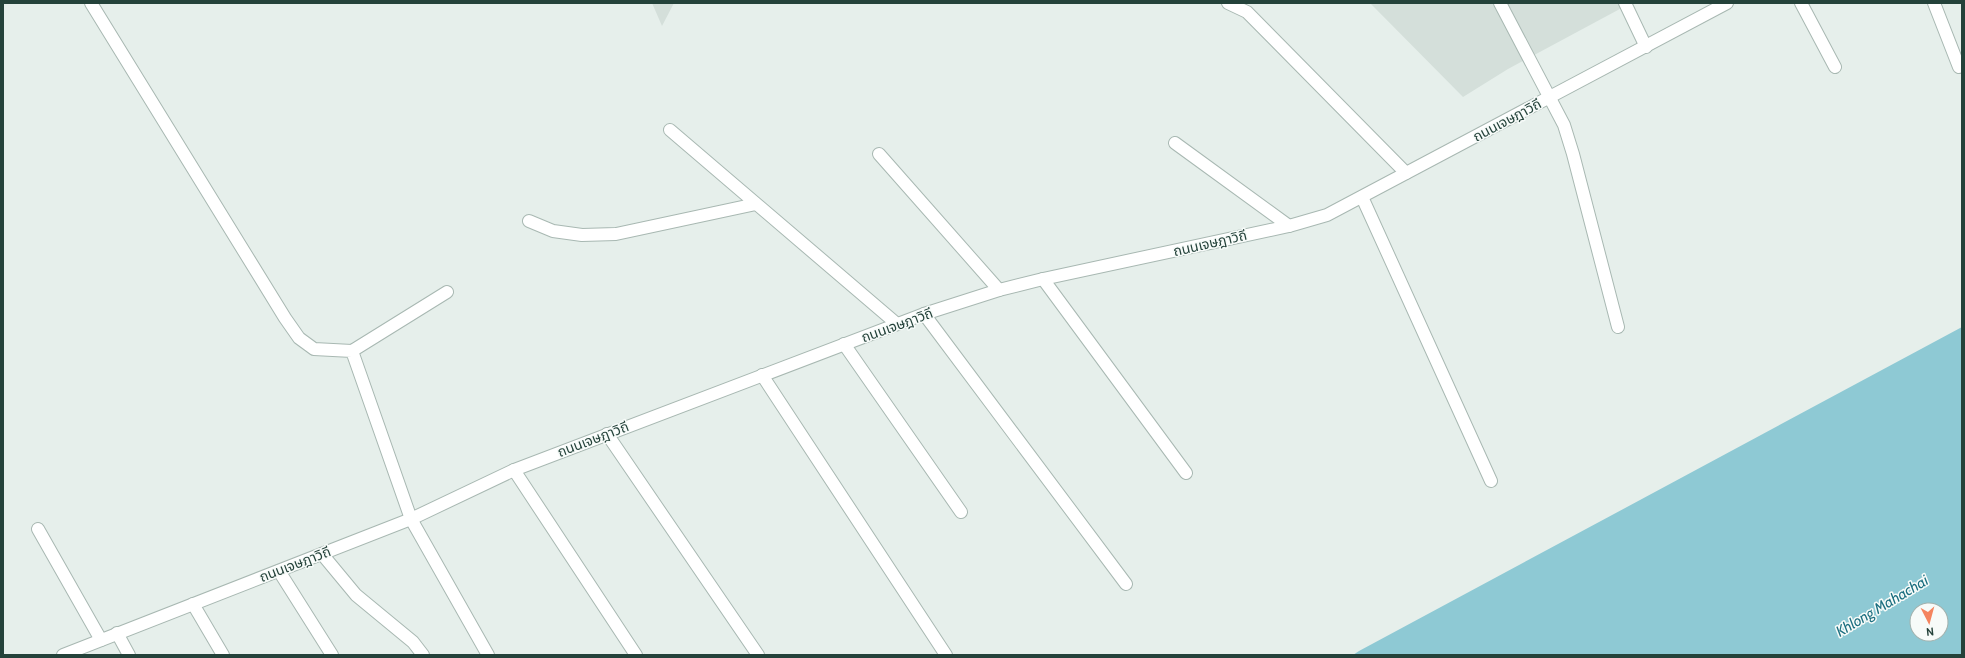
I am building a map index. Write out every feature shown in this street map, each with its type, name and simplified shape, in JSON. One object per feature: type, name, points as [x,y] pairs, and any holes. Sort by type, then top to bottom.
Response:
[{"type":"street","points":[[91,3],[285,318],[299,338],[314,349],[352,351],[447,292]]},
{"type":"street","points":[[1228,3],[1247,12],[1406,173]]},
{"type":"street","points":[[1500,3],[1564,125],[1573,154],[1618,327]]},
{"type":"street","points":[[1625,3],[1646,47]]},
{"type":"street","name":"ถนนเจษฎาวิถี","points":[[63,655],[411,519],[514,470],[924,314],[1000,290],[1042,279],[1289,226],[1327,214],[1362,197],[1727,3]]},
{"type":"street","points":[[1801,3],[1835,67]]},
{"type":"street","points":[[1934,3],[1959,67]]},
{"type":"street","points":[[670,130],[897,324]]},
{"type":"street","points":[[1174,143],[1289,226]]},
{"type":"street","points":[[879,154],[1000,290]]},
{"type":"street","points":[[1362,197],[1490,482]]},
{"type":"street","points":[[528,221],[553,231],[582,235],[616,234],[756,204]]},
{"type":"street","points":[[1042,279],[1186,473]]},
{"type":"street","points":[[924,314],[1126,584]]},
{"type":"street","points":[[844,344],[961,512]]},
{"type":"street","points":[[352,351],[411,519],[488,655]]},
{"type":"street","points":[[762,375],[946,655]]},
{"type":"street","points":[[607,434],[758,655]]},
{"type":"street","points":[[514,470],[636,655]]},
{"type":"street","points":[[38,529],[101,640]]},
{"type":"street","points":[[322,554],[356,595],[413,642],[423,655]]},
{"type":"street","points":[[278,571],[332,655]]},
{"type":"street","points":[[193,604],[223,655]]},
{"type":"street","points":[[117,633],[129,655]]},
{"type":"shaded area","points":[[652,3],[674,3],[662,26]]},
{"type":"shaded area","points":[[1370,3],[1631,3],[1508,69],[1463,97]]},
{"type":"water","name":"Khlong Mahachai","points":[[1962,327],[1962,655],[1353,655],[1359,651]]}]
